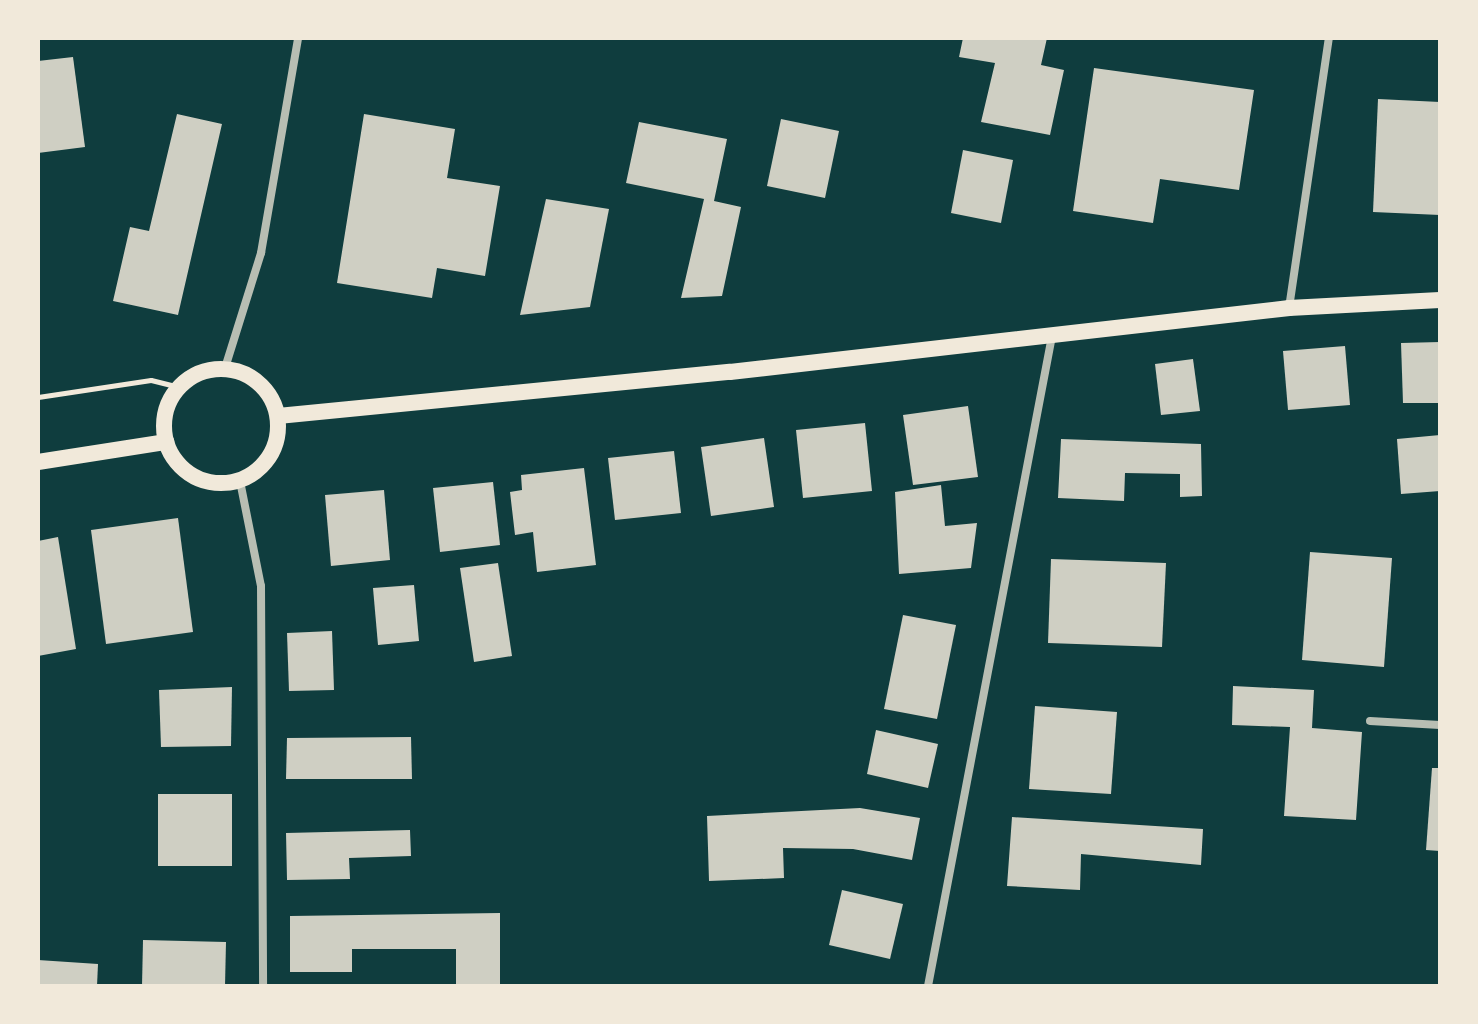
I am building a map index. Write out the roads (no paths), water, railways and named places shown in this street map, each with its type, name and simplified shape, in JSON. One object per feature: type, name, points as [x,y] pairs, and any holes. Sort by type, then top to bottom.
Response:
[{"type":"main road","points":[[278,416],[730,372],[1289,308],[1440,300]]},
{"type":"main road","points":[[225,368],[244,373],[260,383],[272,398],[278,416],[275,448],[255,473],[240,481],[222,484],[204,481],[187,472],[174,459],[166,442],[166,413],[180,387],[208,370],[225,368]]},
{"type":"main road","points":[[38,462],[166,442]]},
{"type":"street","points":[[225,368],[261,253],[298,38]]},
{"type":"street","points":[[1289,308],[1329,38]]},
{"type":"street","points":[[928,986],[1052,336]]},
{"type":"street","points":[[240,481],[261,586],[263,986]]},
{"type":"street","points":[[1370,721],[1440,725]]}]
